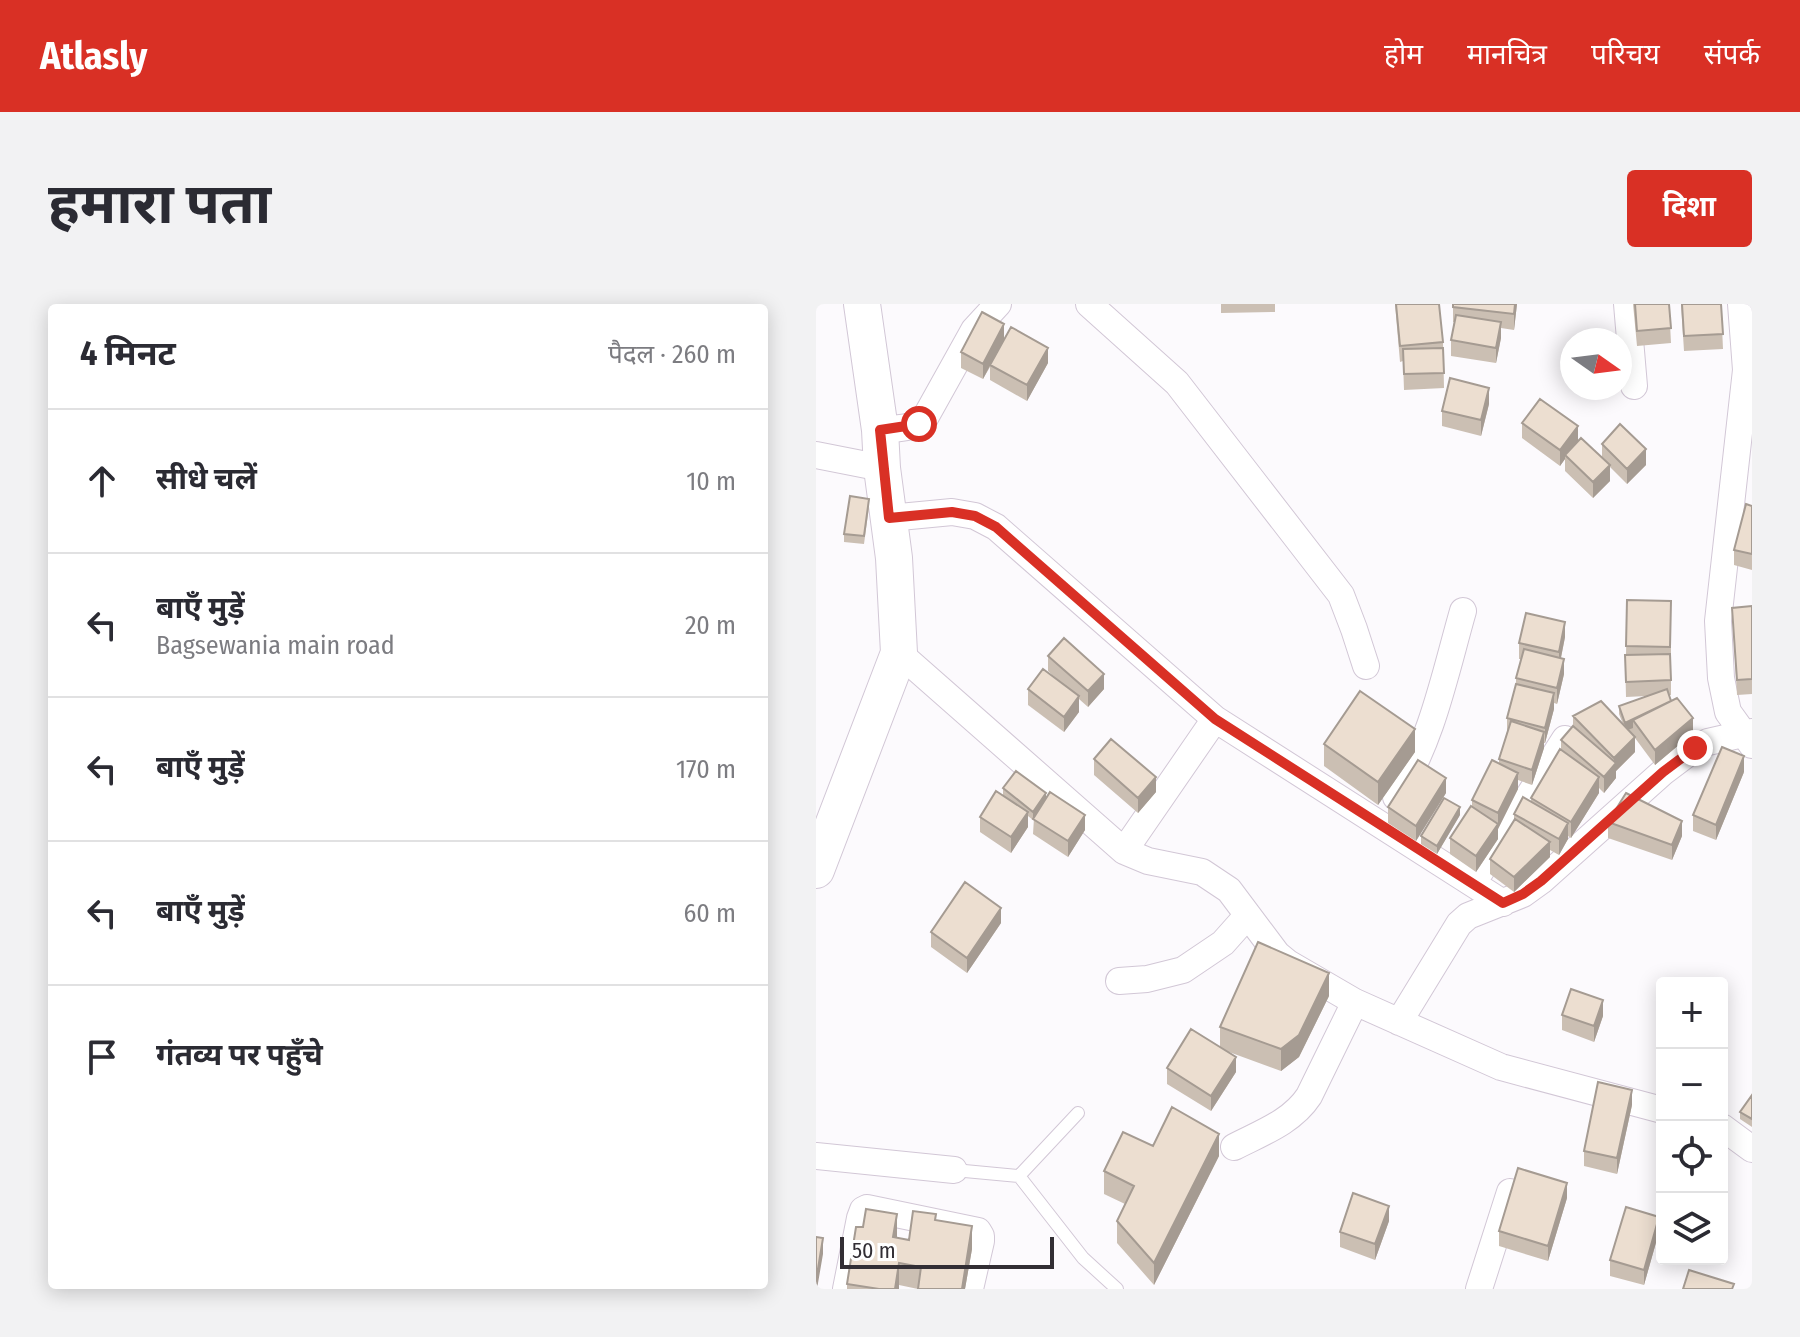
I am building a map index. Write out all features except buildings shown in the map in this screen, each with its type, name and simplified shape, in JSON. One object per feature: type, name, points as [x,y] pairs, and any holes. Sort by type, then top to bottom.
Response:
[{"type":"main road","points":[[816,870],[899,653],[894,558],[862,304]]},
{"type":"street","points":[[880,430],[912,426],[925,418],[974,330],[998,304]]},
{"type":"street","points":[[1089,304],[1177,383],[1341,595],[1366,666]]},
{"type":"street","points":[[1627,304],[1634,386]]},
{"type":"street","points":[[1741,304],[1746,370],[1718,621],[1721,678],[1728,712],[1749,737]]},
{"type":"street","points":[[816,455],[882,468]]},
{"type":"street","points":[[889,518],[952,512],[975,516],[996,527],[1215,719],[1503,903]]},
{"type":"street","points":[[1379,823],[1408,778],[1420,752],[1463,611]]},
{"type":"street","points":[[899,653],[1124,851],[1148,861],[1202,872],[1229,890],[1277,954],[1288,963],[1355,1002],[1501,1067],[1656,1108]]},
{"type":"street","points":[[1124,851],[1215,719]]},
{"type":"street","points":[[1399,1022],[1459,924],[1468,916],[1523,894],[1541,881],[1663,772],[1695,748],[1708,742],[1749,737]]},
{"type":"street","points":[[1473,883],[1565,739]]},
{"type":"street","points":[[1119,981],[1147,979],[1183,970],[1223,943],[1247,916]]},
{"type":"street","points":[[1234,1147],[1301,1108],[1355,1002]]},
{"type":"street","points":[[1728,1131],[1752,1149]]},
{"type":"street","points":[[816,1156],[954,1170]]},
{"type":"street","points":[[1479,1289],[1510,1192]]},
{"type":"street","points":[[846,1289],[860,1218],[863,1210],[873,1208],[978,1231],[981,1241],[970,1289]]},
{"type":"lane","points":[[1019,1176],[1078,1113]]},
{"type":"lane","points":[[954,1170],[1019,1176],[1083,1258],[1117,1289]]},
{"type":"route","points":[[919,424],[880,430],[889,518],[952,512],[975,516],[996,527],[1215,719],[1503,903],[1541,881],[1663,772],[1695,748]]}]
